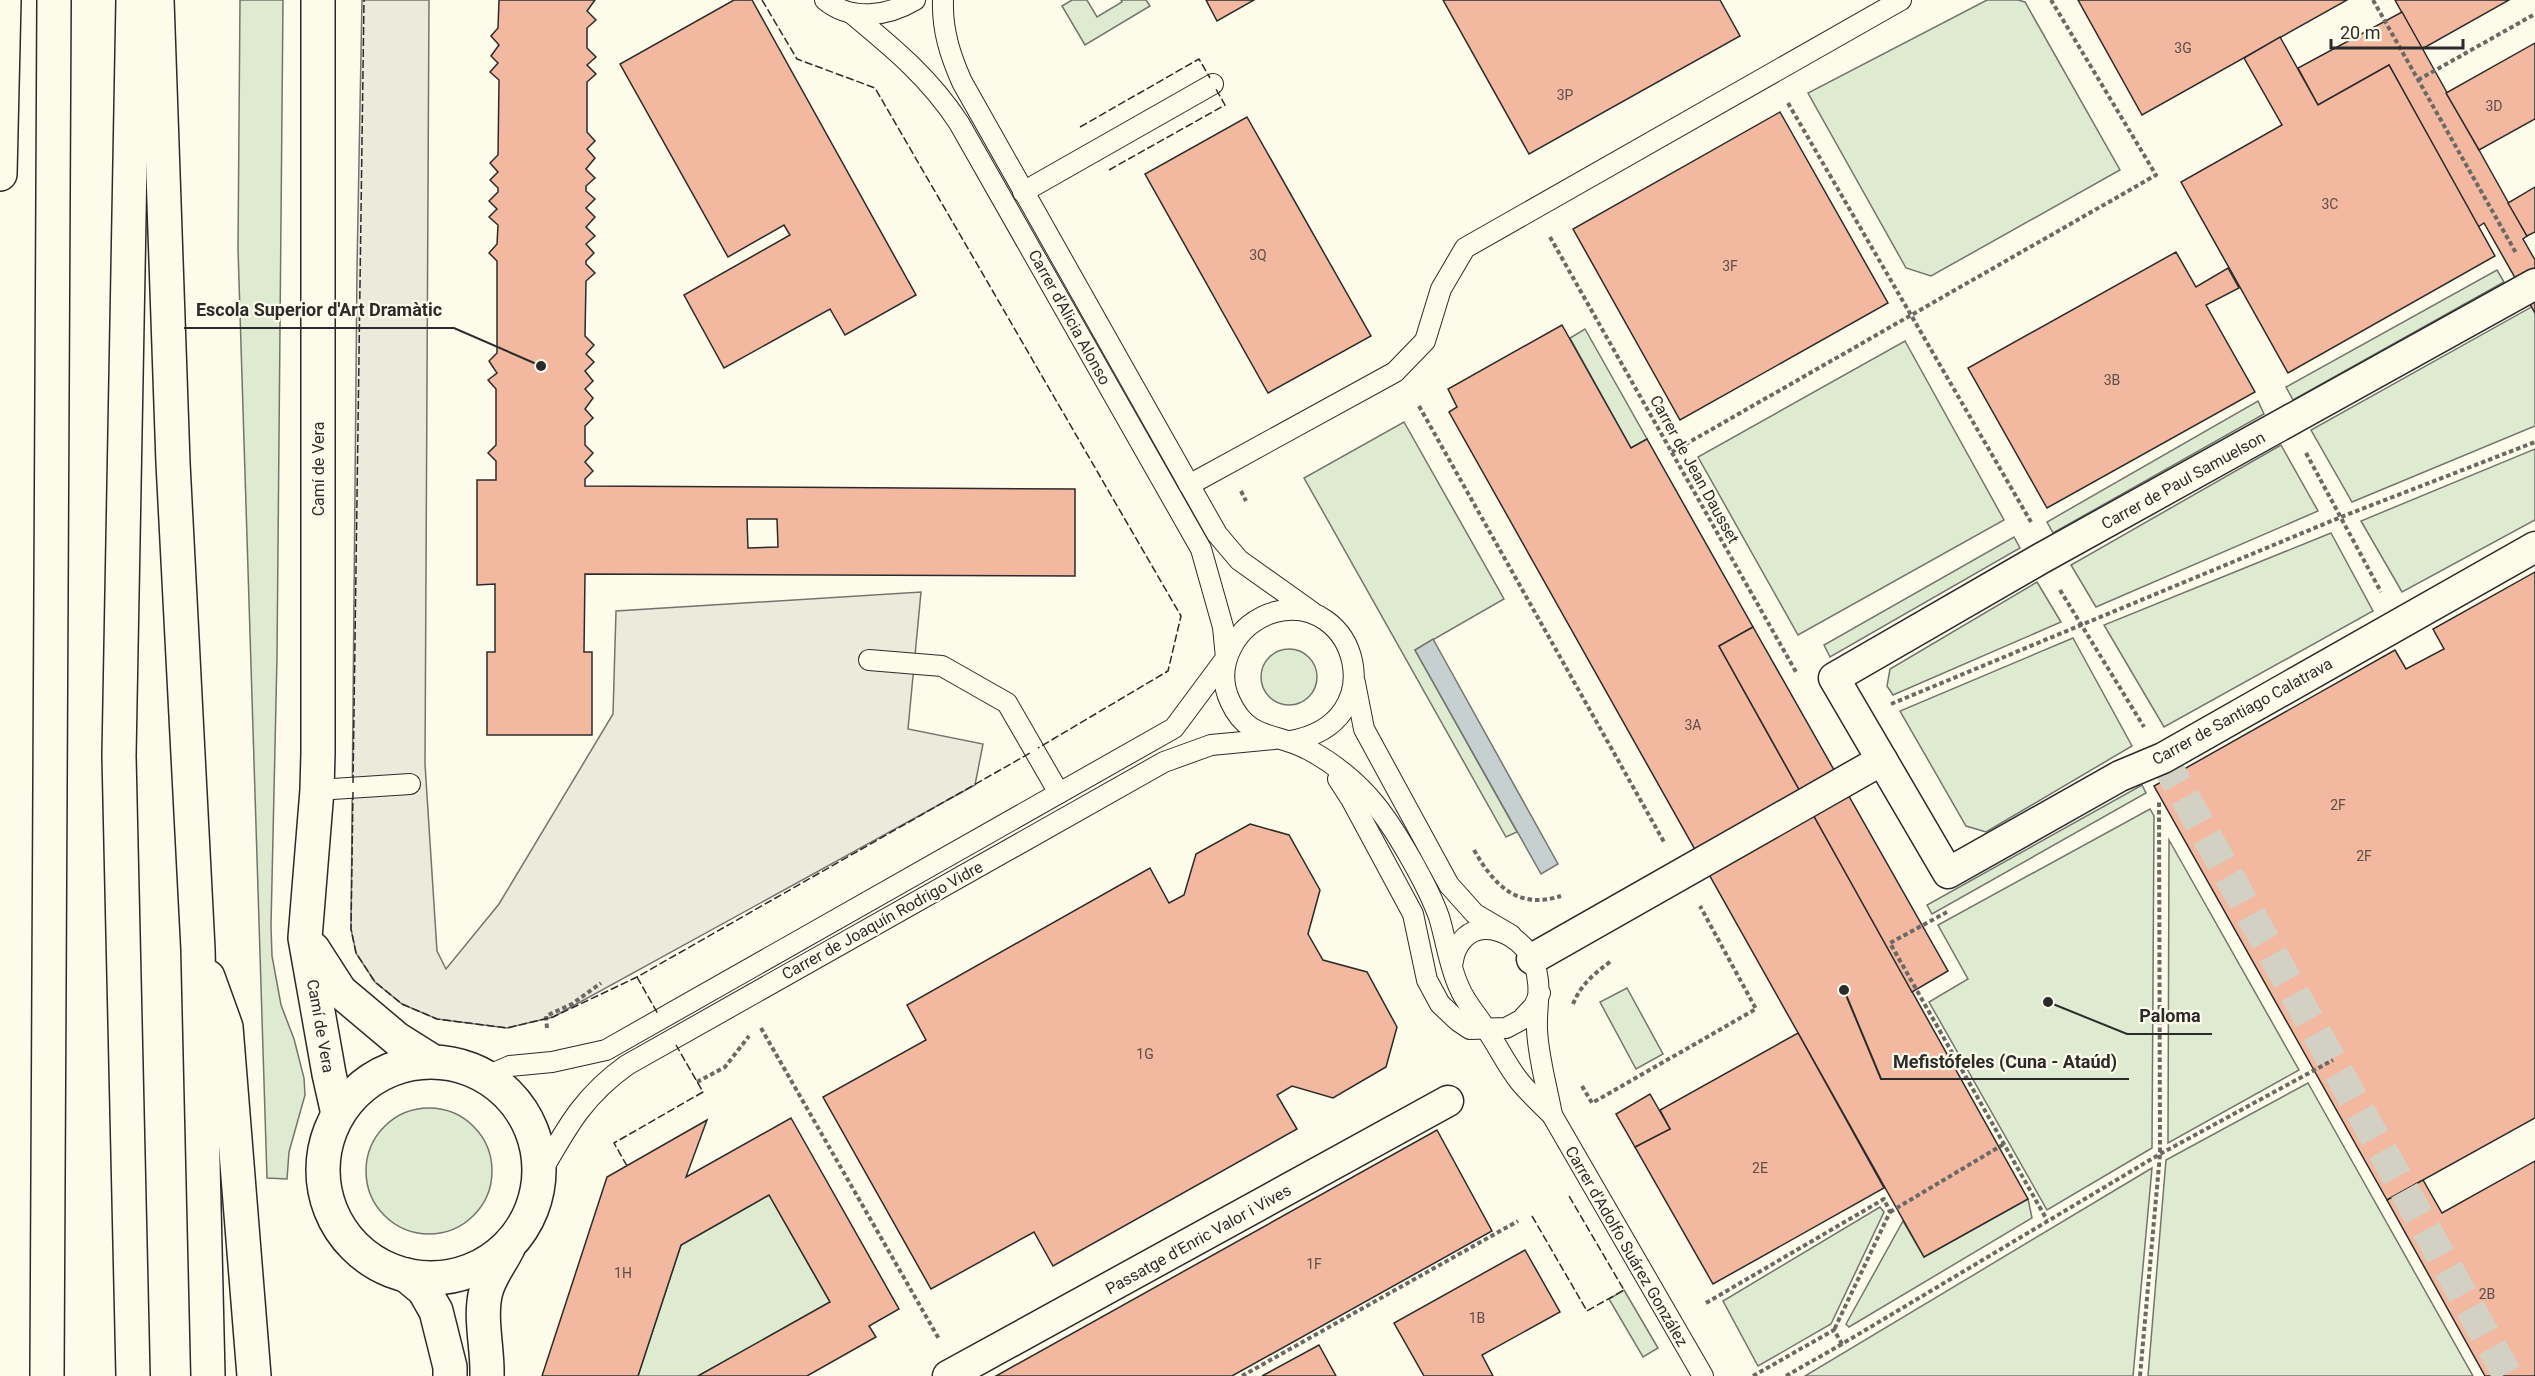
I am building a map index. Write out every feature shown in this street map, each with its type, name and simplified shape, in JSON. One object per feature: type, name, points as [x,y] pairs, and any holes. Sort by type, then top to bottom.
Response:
[{"type":"main road","points":[[0,174],[4,0]]},
{"type":"main road","points":[[47,1376],[54,0]]},
{"type":"main road","points":[[133,0],[119,756],[133,1376]]},
{"type":"main road","points":[[157,0],[173,464],[198,949],[208,1376]]},
{"type":"main road","name":"Camí de Vera","points":[[318,0],[317,790],[305,938],[338,1114]]},
{"type":"main road","name":"Camí de Vera","points":[[305,938],[340,991],[397,1039],[432,1061]]},
{"type":"main road","points":[[198,949],[226,1027],[254,1376]]},
{"type":"main road","points":[[487,1376],[488,1357],[484,1324],[486,1291],[509,1246],[525,1225],[535,1201],[539,1176],[537,1146],[527,1119],[510,1095],[487,1076],[461,1065],[432,1061],[405,1064],[379,1075],[356,1091],[338,1114],[326,1145],[323,1179],[331,1212],[349,1241],[374,1263],[406,1275],[434,1279],[462,1274],[487,1263],[509,1246]]},
{"type":"main road","points":[[406,1275],[424,1290],[436,1311],[450,1367],[450,1376]]},
{"type":"street","name":"Carrer de Paul Samuelson","points":[[1834,678],[2045,556],[2534,284]]},
{"type":"street","name":"Carrer de Santiago Calatrava","points":[[1882,760],[1948,873],[2120,776],[2163,758],[2398,622],[2535,547]]},
{"type":"street","points":[[1532,959],[1882,760],[1834,678]]},
{"type":"street","name":"Passatge d'Enric Valor i Vives","points":[[953,1373],[1448,1101]]},
{"type":"lane","points":[[825,0],[851,13],[876,15],[900,9],[915,0]]},
{"type":"lane","name":"Carrer d'Alicia Alonso","points":[[943,0],[944,30],[957,70],[1023,192],[1189,485],[1228,549],[1256,574],[1327,622]]},
{"type":"lane","points":[[1189,485],[1395,372],[1425,341],[1441,289],[1465,248],[1901,0]]},
{"type":"lane","name":"Carrer d'Alicia Alonso","points":[[851,13],[919,71],[941,96],[959,123],[1201,549],[1223,627],[1226,658]]},
{"type":"lane","points":[[1023,192],[1213,84]]},
{"type":"lane","points":[[1324,760],[1351,799],[1410,906],[1418,932],[1419,950],[1426,980],[1440,1004],[1470,1029],[1506,1028],[1521,1020],[1534,1006],[1540,993],[1532,959],[1511,935],[1475,914],[1449,885],[1364,729],[1352,656],[1342,637],[1327,622],[1311,614],[1294,610],[1276,612],[1259,618],[1245,628],[1234,641],[1226,658],[1224,679],[1229,699],[1239,718],[1255,731],[1282,740],[1324,760],[1373,801],[1388,821],[1432,898],[1461,991],[1486,1028]]},
{"type":"lane","name":"Carrer de Joaquín Rodrigo Vidre","points":[[487,1076],[510,1066],[552,1062],[606,1050],[1174,728],[1226,658]]},
{"type":"lane","points":[[868,660],[942,666],[1007,703],[1059,793]]},
{"type":"lane","points":[[1282,740],[1310,737],[1327,729],[1341,714],[1351,697],[1355,678]]},
{"type":"lane","name":"Carrer de Joaquín Rodrigo Vidre","points":[[539,1176],[579,1108],[604,1081],[627,1065],[1164,762],[1211,745],[1282,740]]},
{"type":"lane","points":[[317,790],[410,784]]},
{"type":"lane","points":[[1452,966],[1457,947],[1469,935],[1483,929],[1498,929],[1511,935]]},
{"type":"lane","name":"Carrer d'Adolfo Suárez González","points":[[1540,993],[1537,1029],[1552,1115]]},
{"type":"lane","name":"Carrer d'Adolfo Suárez González","points":[[1486,1028],[1520,1082],[1552,1115],[1703,1376]]},
{"type":"path","points":[[1672,452],[2156,176],[2051,0]]},
{"type":"path","points":[[2373,0],[2534,284]]},
{"type":"path","points":[[2418,80],[2535,14]]},
{"type":"path","points":[[1772,73],[1911,316],[2082,626],[2163,758],[2159,797],[2160,1154],[2140,1376]]},
{"type":"path","name":"Carrer de Jean Dausset","points":[[1546,231],[1807,692],[1834,678]]},
{"type":"path","points":[[1419,406],[1756,1009],[1592,1103],[1576,1077]]},
{"type":"path","points":[[2289,421],[2398,622]]},
{"type":"path","points":[[1857,717],[2082,626],[2341,517],[2535,442]]},
{"type":"path","points":[[1653,846],[1663,840]]},
{"type":"path","points":[[1474,850],[1497,884],[1510,894],[1536,901],[1559,897],[1570,891]]},
{"type":"path","points":[[1692,914],[1702,909]]},
{"type":"path","points":[[1890,943],[2047,1220]]},
{"type":"path","points":[[1572,1009],[1579,991],[1592,975],[1614,959]]},
{"type":"path","points":[[546,1019],[546,1016],[572,1004],[602,983]]},
{"type":"path","points":[[697,1082],[725,1067],[759,1023],[953,1373]]},
{"type":"path","points":[[1786,1376],[2160,1154],[2332,1060]]},
{"type":"path","points":[[1753,1376],[1834,1330],[1890,1212],[2004,1144]]},
{"type":"path","points":[[1706,1303],[1884,1199],[1890,1212]]},
{"type":"path","points":[[1242,1376],[1518,1221]]},
{"type":"path","points":[[1834,1330],[1842,1344]]},
{"type":"green space","points":[[240,0],[283,0],[277,657],[271,926],[272,956],[281,1005],[294,1039],[304,1078],[305,1095],[289,1152],[287,1179],[267,1178],[238,249]]},
{"type":"green space","points":[[1072,0],[1087,0],[1097,17],[1122,2],[1121,0],[1146,0],[1150,6],[1085,45],[1062,6]]},
{"type":"green space","points":[[1987,0],[2025,2],[2120,170],[1931,276],[1906,268],[1808,93]]},
{"type":"green space","points":[[2497,270],[2504,282],[2293,400],[2286,387]]},
{"type":"green space","points":[[2535,305],[2535,426],[2352,502],[2311,430]]},
{"type":"green space","points":[[1585,329],[1647,439],[1631,448],[1570,338]]},
{"type":"green space","points":[[1905,341],[2004,520],[1798,635],[1698,457]]},
{"type":"green space","points":[[2258,401],[2264,414],[2053,533],[2047,522]]},
{"type":"green space","points":[[1404,422],[1504,599],[1415,650],[1517,832],[1506,837],[1304,478]]},
{"type":"green space","points":[[2281,445],[2318,511],[2096,607],[2071,565]]},
{"type":"green space","points":[[2535,449],[2535,520],[2402,592],[2361,521]]},
{"type":"green space","points":[[2331,533],[2373,611],[2164,727],[2104,625]]},
{"type":"green space","points":[[2014,537],[2020,548],[1830,657],[1824,645]]},
{"type":"green space","points":[[2037,582],[2061,622],[1893,695],[1887,686],[1890,669]]},
{"type":"green space","points":[[2073,638],[2132,746],[1986,832],[1966,826],[1900,711]]},
{"type":"green space","points":[[1289,649],[1300,651],[1309,657],[1315,666],[1317,677],[1315,688],[1309,697],[1300,703],[1289,705],[1278,703],[1269,697],[1263,688],[1261,677],[1263,666],[1269,657],[1278,651]]},
{"type":"green space","points":[[2142,785],[2146,793],[1932,914],[1927,905]]},
{"type":"green space","points":[[2150,809],[2154,816],[2152,1148],[2047,1210],[1929,1002],[1968,979],[1938,925]]},
{"type":"green space","points":[[2169,840],[2299,1070],[2168,1143]]},
{"type":"green space","points":[[1627,988],[1663,1054],[1636,1069],[1600,1002]]},
{"type":"green space","points":[[2308,1083],[2473,1376],[2148,1376],[2166,1160]]},
{"type":"green space","points":[[429,1108],[453,1113],[473,1127],[487,1147],[492,1171],[487,1195],[473,1215],[453,1229],[429,1234],[405,1229],[385,1215],[371,1195],[366,1171],[371,1147],[385,1127],[405,1113]]},
{"type":"green space","points":[[2152,1168],[2133,1376],[1805,1376]]},
{"type":"green space","points":[[769,1195],[830,1302],[698,1376],[638,1376],[681,1245]]},
{"type":"green space","points":[[2028,1199],[2032,1218],[1849,1327],[1846,1324],[1903,1221],[1924,1257]]},
{"type":"green space","points":[[1880,1207],[1884,1212],[1831,1324],[1758,1366],[1723,1301]]},
{"type":"green space","points":[[1624,1290],[1658,1348],[1643,1357],[1609,1299]]},
{"type":"shaded area","points":[[362,0],[429,0],[425,764],[437,951],[446,969],[499,904],[613,714],[616,611],[921,592],[908,729],[983,744],[975,785],[553,1017],[507,1028],[437,1019],[402,1004],[375,982],[356,953],[351,929],[357,268]]},
{"type":"shaded area","points":[[1433,639],[1558,864],[1541,874],[1415,650]]},
{"type":"building","points":[[499,0],[595,0],[587,11],[596,20],[587,28],[587,48],[596,57],[587,65],[596,74],[587,82],[587,132],[595,141],[587,149],[595,158],[586,169],[595,178],[586,186],[586,191],[595,199],[586,208],[595,217],[586,227],[595,236],[586,244],[594,253],[586,264],[595,273],[586,281],[585,336],[594,345],[586,354],[594,362],[585,371],[593,381],[585,389],[593,398],[585,409],[593,418],[585,426],[585,445],[593,453],[585,462],[593,471],[585,479],[585,486],[1075,489],[1075,576],[585,574],[584,652],[592,652],[592,735],[487,735],[487,652],[495,652],[495,584],[477,585],[477,480],[496,480],[496,461],[488,453],[496,445],[496,389],[488,380],[497,373],[489,361],[497,353],[497,261],[489,253],[497,244],[498,225],[489,217],[497,209],[489,201],[498,192],[498,188],[490,180],[498,172],[490,163],[498,155],[499,80],[490,72],[498,63],[491,56],[499,45],[491,36],[498,28]],"holes":[[[747,519],[777,519],[778,547],[748,548]]]},
{"type":"building","points":[[734,0],[752,0],[916,295],[845,335],[830,309],[724,368],[684,295],[790,235],[784,225],[728,257],[620,64]]},
{"type":"building","points":[[1206,0],[1254,0],[1217,21]]},
{"type":"building","points":[[1443,0],[1720,0],[1740,36],[1529,154]]},
{"type":"building","points":[[2078,0],[2347,0],[2142,115]]},
{"type":"building","points":[[2395,0],[2509,0],[2422,49]]},
{"type":"building","points":[[2402,12],[2527,236],[2523,239],[2535,260],[2535,313],[2484,223],[2478,227],[2389,65],[2318,105],[2298,68]]},
{"type":"building","points":[[2280,37],[2318,105],[2389,65],[2495,256],[2288,373],[2181,182],[2282,125],[2244,58]]},
{"type":"building","points":[[2535,43],[2535,119],[2479,150],[2446,93]]},
{"type":"building","points":[[1780,112],[1888,303],[1680,420],[1573,229]]},
{"type":"building","points":[[1247,117],[1371,336],[1268,393],[1145,174]]},
{"type":"building","points":[[2535,187],[2535,232],[2527,236],[2508,203]]},
{"type":"building","points":[[2176,252],[2196,287],[2228,268],[2239,288],[2206,305],[2255,392],[2047,508],[1968,368]]},
{"type":"building","points":[[1562,325],[1631,448],[1647,439],[1753,627],[1719,646],[2028,1199],[1924,1257],[1449,412],[1457,407],[1448,389]]},
{"type":"building","points":[[2535,572],[2535,1118],[2387,1200],[2154,786],[2395,650],[2406,669],[2444,649],[2433,629]]},
{"type":"building","points":[[1753,627],[1948,971],[1912,992],[1719,646]]},
{"type":"building","points":[[1250,824],[1289,835],[1320,890],[1308,934],[1323,960],[1367,972],[1397,1027],[1386,1067],[1333,1098],[1292,1086],[1277,1095],[1297,1129],[1053,1266],[1034,1232],[931,1289],[823,1097],[926,1040],[907,1005],[1150,868],[1169,903],[1184,895],[1196,854]]},
{"type":"building","points":[[1798,1033],[1884,1188],[1713,1284],[1635,1147],[1670,1129],[1660,1110]]},
{"type":"building","points":[[1650,1094],[1670,1129],[1635,1147],[1616,1114]]},
{"type":"building","points":[[791,1118],[899,1309],[869,1326],[876,1337],[807,1376],[698,1376],[830,1302],[769,1195],[681,1245],[638,1376],[542,1376],[607,1177],[707,1120],[686,1177]]},
{"type":"building","points":[[1437,1130],[1492,1231],[1232,1376],[996,1376]]},
{"type":"building","points":[[2535,1161],[2535,1376],[2485,1376],[2387,1200],[2423,1180],[2442,1213]]},
{"type":"building","points":[[1525,1250],[1560,1312],[1482,1355],[1493,1376],[1424,1376],[1394,1323]]},
{"type":"building","points":[[1319,1345],[1336,1376],[1262,1376]]},
{"type":"tunnel","points":[[2163,758],[2508,1376]]},
{"type":"fence","points":[[353,783],[364,0]]},
{"type":"fence","points":[[762,0],[797,59],[875,88],[1181,616],[1168,671],[1038,748]]},
{"type":"fence","points":[[1080,127],[1199,59],[1210,78]]},
{"type":"fence","points":[[1109,170],[1225,105],[1216,89]]},
{"type":"fence","points":[[353,792],[351,929],[356,953],[375,982],[402,1004],[437,1019],[507,1028],[553,1017],[637,977],[1030,753]]},
{"type":"fence","points":[[637,977],[658,1014]]},
{"type":"fence","points":[[627,1166],[614,1143],[703,1092],[676,1045]]},
{"type":"fence","points":[[1532,1216],[1587,1311],[1624,1290],[1569,1196]]},
{"type":"place","name":"Escola Superior d'Art Dramàtic","points":[[541,366]]},
{"type":"place","name":"Mefistófeles (Cuna - Ataúd)","points":[[1844,990]]},
{"type":"place","name":"Paloma","points":[[2048,1002]]}]
